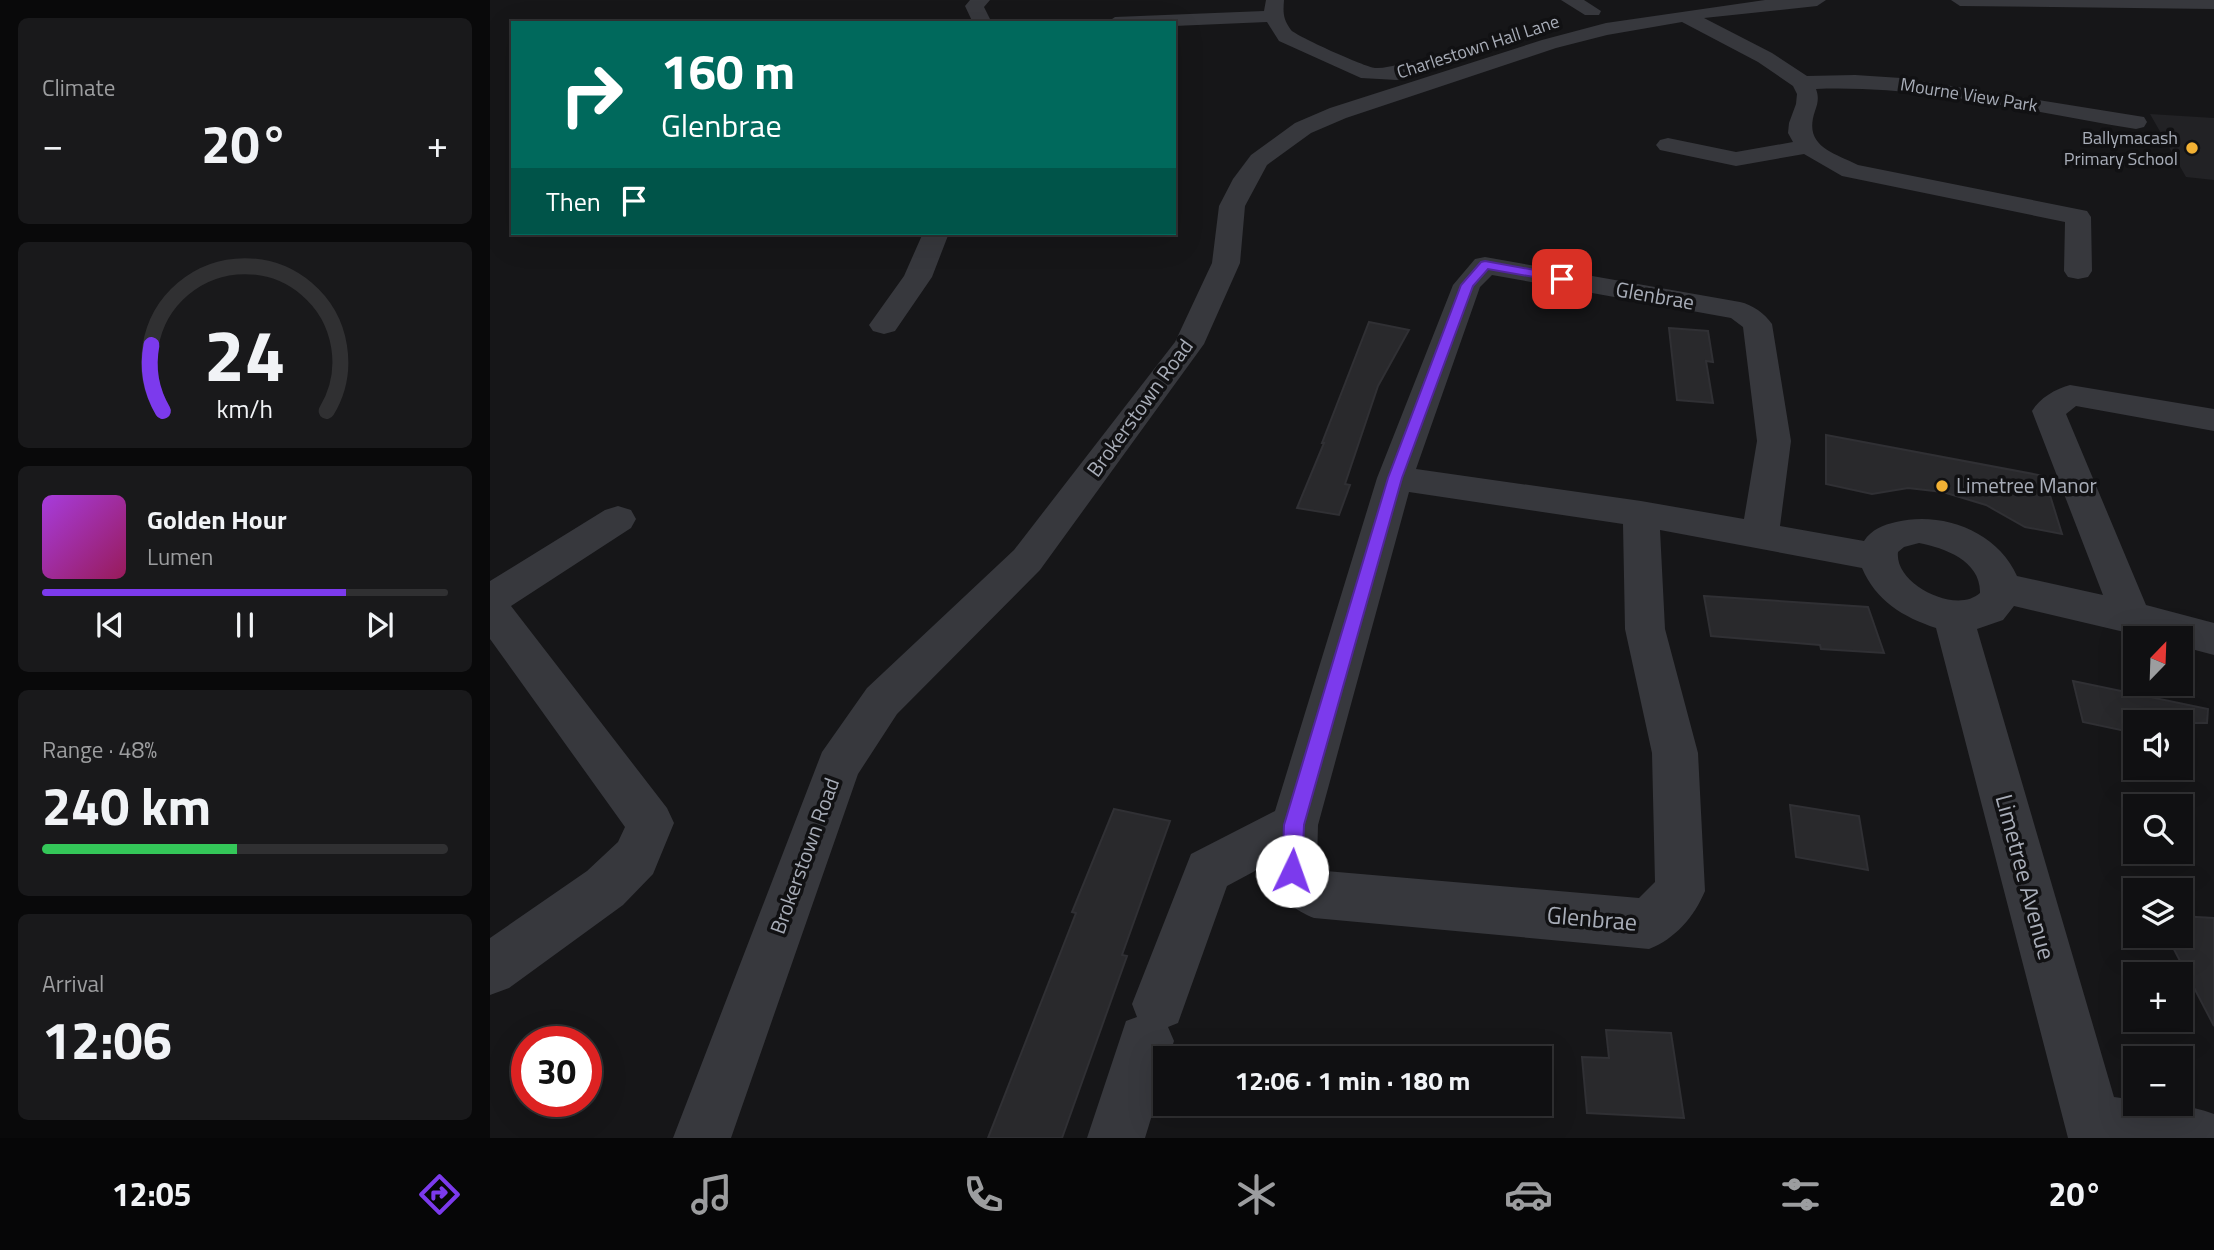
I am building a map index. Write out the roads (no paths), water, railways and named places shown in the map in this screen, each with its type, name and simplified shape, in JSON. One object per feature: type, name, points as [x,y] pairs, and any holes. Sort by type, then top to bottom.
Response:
[{"type":"street","points":[[981,0],[974,6],[981,21]]},
{"type":"street","name":"Brokerstown Road","points":[[702,1138],[838,766],[881,701],[1027,560],[1189,344],[1226,263],[1232,206],[1245,178],[1259,160],[1303,128],[1338,113],[1582,34],[1757,5],[1817,0]]},
{"type":"street","points":[[1960,0],[2214,3]]},
{"type":"street","points":[[1136,21],[1274,8]]},
{"type":"street","name":"Charlestown Hall Lane","points":[[1274,8],[1286,37],[1368,75],[1397,74],[1473,48]]},
{"type":"street","name":"Charlestown Hall Lane","points":[[1534,29],[1565,13],[1599,10]]},
{"type":"street","points":[[1684,16],[1782,69],[1802,83],[1807,100],[1799,126],[1799,138],[1821,159],[1850,171],[2078,217],[2078,271]]},
{"type":"street","name":"Mourne View Park","points":[[1802,83],[1901,83],[2136,122]]},
{"type":"street","points":[[1668,145],[1737,159],[1806,147]]},
{"type":"street","points":[[884,325],[918,277],[935,235]]},
{"type":"street","name":"Glenbrae","points":[[1641,514],[1644,629],[1675,753],[1679,891],[1649,924],[1314,894],[1292,871],[1294,825],[1395,478],[1467,285],[1485,265],[1740,311],[1757,324],[1774,441],[1760,536]]},
{"type":"street","points":[[2131,617],[2048,411],[2070,395],[2214,420]]},
{"type":"street","points":[[1395,478],[1641,514],[1877,557]]},
{"type":"street","points":[[490,600],[618,519]]},
{"type":"street","points":[[1919,530],[1956,539],[1981,555],[1998,574],[2002,588],[1999,600],[1989,611],[1973,616],[1953,616],[1915,604],[1899,594],[1883,575],[1877,557],[1880,545],[1895,534],[1919,530]]},
{"type":"street","points":[[2002,588],[2214,639]]},
{"type":"street","points":[[490,608],[650,823],[636,858],[605,888],[490,970]]},
{"type":"street","name":"Limetree Avenue","points":[[1953,616],[2095,1130]]},
{"type":"street","points":[[1116,1138],[1152,1022],[1208,870],[1294,825]]},
{"type":"street","points":[[2095,1130],[2201,1138],[2214,1133]]},
{"type":"place","name":"Ballymacash Primary School","points":[[2192,148]]},
{"type":"place","name":"Limetree Manor","points":[[1942,486]]}]
